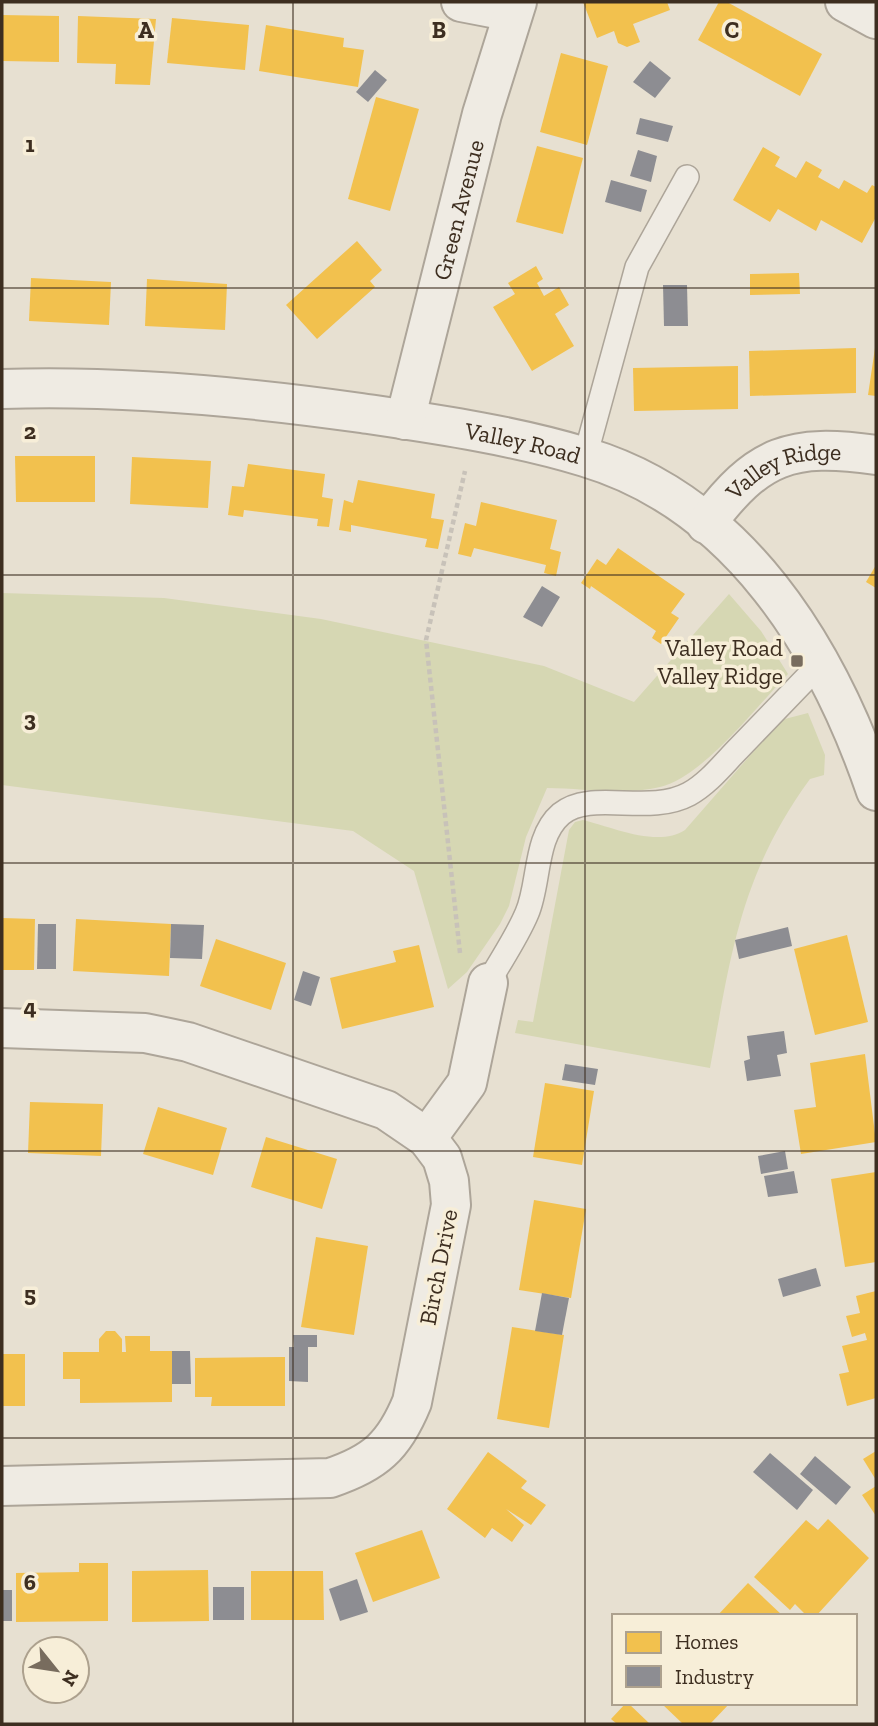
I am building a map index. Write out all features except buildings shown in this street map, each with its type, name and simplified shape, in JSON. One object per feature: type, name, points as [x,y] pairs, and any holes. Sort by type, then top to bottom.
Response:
[{"type":"street","points":[[461,2],[515,7]]},
{"type":"street","points":[[845,2],[876,19]]},
{"type":"street","name":"Green Avenue","points":[[405,420],[482,114],[515,7]]},
{"type":"street","name":"Valley Road","points":[[2,389],[177,391],[405,420],[474,432],[585,457],[649,485],[706,524],[772,589],[800,626],[821,663],[862,750],[876,791]]},
{"type":"street","name":"Valley Ridge","points":[[706,524],[733,488],[763,465],[799,452],[836,449],[876,455]]},
{"type":"street","points":[[427,1138],[467,1083],[474,975]]},
{"type":"street","name":"Birch Drive","points":[[2,1028],[145,1033],[188,1042],[386,1110],[427,1138],[442,1158],[449,1181],[451,1205],[412,1402],[401,1430],[382,1452],[358,1469],[330,1478],[2,1486]]},
{"type":"lane","points":[[585,457],[638,267],[687,177]]},
{"type":"lane","points":[[474,975],[528,912],[544,843],[550,828],[561,814],[575,806],[591,803],[663,804],[690,794],[712,776],[821,663]]},
{"type":"path","points":[[474,432],[426,640],[474,975]]},
{"type":"green space","points":[[2,593],[164,598],[321,619],[544,666],[634,702],[729,594],[761,631],[788,674],[728,739],[694,770],[677,781],[660,787],[632,791],[547,788],[526,837],[509,906],[467,972],[448,989],[414,871],[353,831],[2,785]]},
{"type":"green space","points":[[808,713],[825,755],[824,775],[810,779],[786,814],[753,883],[732,952],[710,1068],[515,1033],[518,1020],[533,1022],[569,830],[575,822],[583,820],[649,837],[674,835],[685,830],[781,720]]},
{"type":"place","name":"Valley Road Valley Ridge","points":[[797,661]]}]
